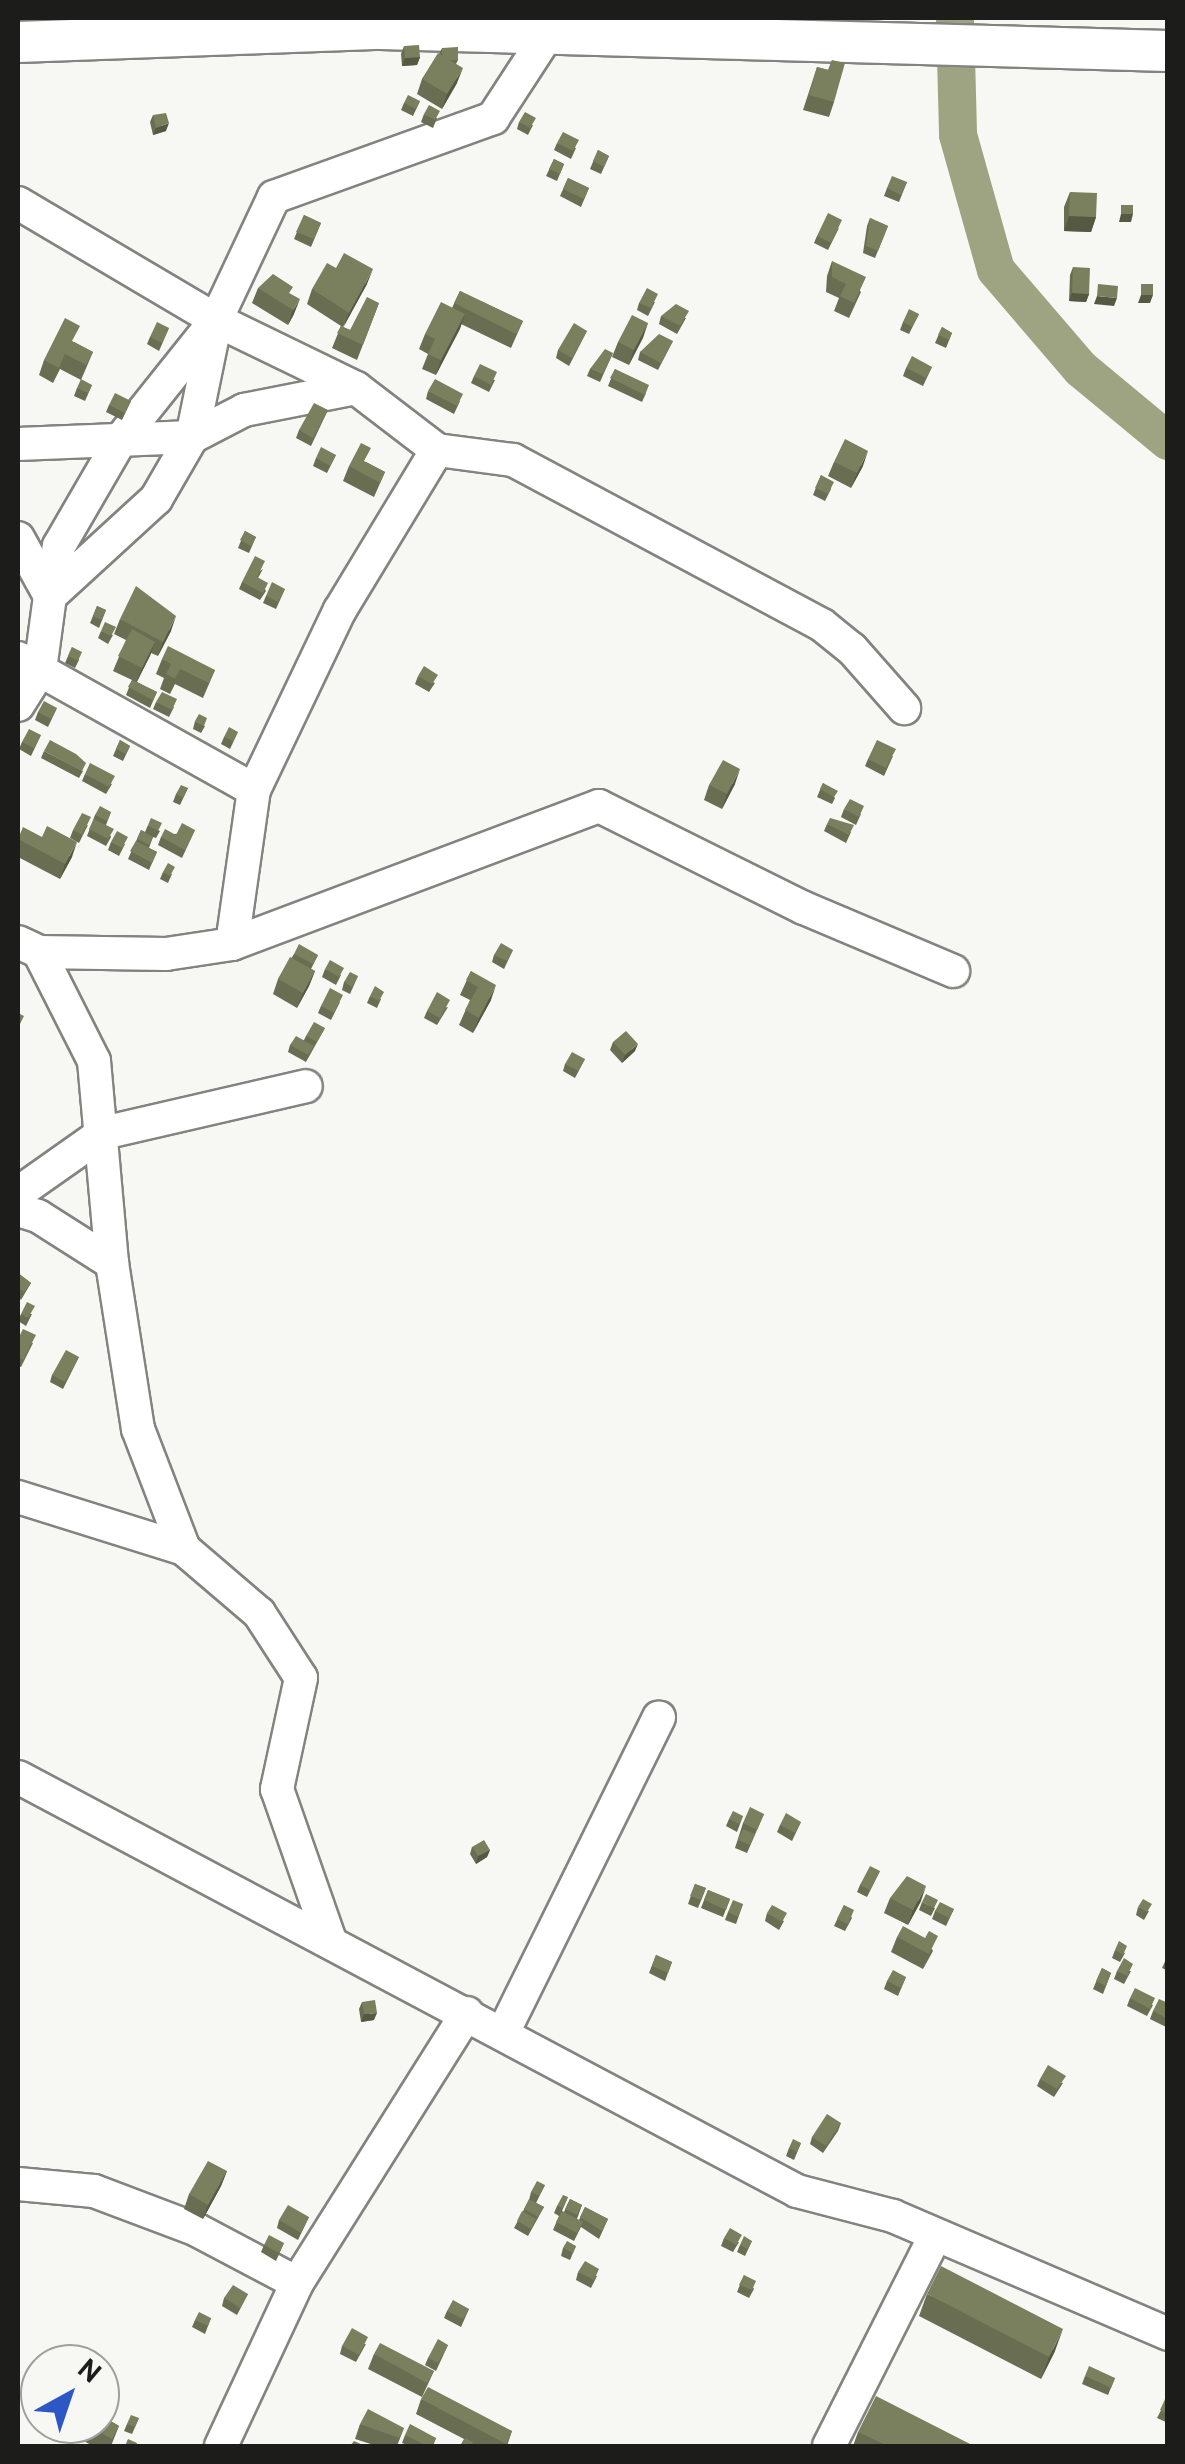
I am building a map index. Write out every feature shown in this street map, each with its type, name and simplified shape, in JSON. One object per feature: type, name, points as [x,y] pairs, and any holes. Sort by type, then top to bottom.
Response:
[{"type":"main road","points":[[18,42],[220,26],[1168,51]]},
{"type":"street","points":[[18,705],[50,596],[59,546],[121,439],[216,320],[274,197],[492,118],[548,32]]},
{"type":"street","points":[[18,203],[216,320],[356,388],[437,450],[513,460],[822,626],[852,649],[904,708]]},
{"type":"street","points":[[50,596],[156,499],[192,437],[216,320]]},
{"type":"street","points":[[18,444],[192,437],[244,410],[356,388]]},
{"type":"street","points":[[232,944],[254,790],[340,610],[437,450]]},
{"type":"street","points":[[18,538],[50,596]]},
{"type":"street","points":[[29,664],[254,790]]},
{"type":"street","points":[[28,947],[166,954],[232,944],[599,806],[804,908],[952,971]]},
{"type":"street","points":[[28,947],[94,1062],[112,1263],[138,1429],[184,1549]]},
{"type":"street","points":[[18,1193],[103,1133],[306,1086]]},
{"type":"street","points":[[18,1210],[38,1216],[112,1263]]},
{"type":"street","points":[[18,1497],[184,1549],[259,1613],[301,1678],[277,1789],[330,1940]]},
{"type":"street","points":[[503,2032],[659,1718]]},
{"type":"street","points":[[18,1778],[330,1940],[797,2191],[893,2216],[1168,2334]]},
{"type":"street","points":[[220,2446],[296,2283],[467,2013]]},
{"type":"street","points":[[18,2184],[94,2192],[197,2230],[296,2283]]},
{"type":"street","points":[[829,2446],[934,2236]]},
{"type":"building","points":[[419,45],[420,57],[405,58],[404,46]]},
{"type":"building","points":[[458,47],[458,60],[442,56],[442,48]]},
{"type":"building","points":[[438,53],[463,68],[447,94],[422,79]]},
{"type":"building","points":[[832,60],[845,63],[834,102],[809,95],[817,67],[829,70]]},
{"type":"building","points":[[408,95],[420,101],[416,109],[404,103]]},
{"type":"building","points":[[429,105],[440,111],[435,120],[424,114]]},
{"type":"building","points":[[525,112],[536,118],[530,128],[519,122]]},
{"type":"building","points":[[166,113],[169,123],[156,128],[153,115]]},
{"type":"building","points":[[563,132],[579,140],[573,151],[557,143]]},
{"type":"building","points":[[598,150],[609,156],[604,167],[593,161]]},
{"type":"building","points":[[554,159],[564,164],[560,174],[549,169]]},
{"type":"building","points":[[892,176],[907,182],[901,195],[887,188]]},
{"type":"building","points":[[568,178],[589,188],[584,199],[563,189]]},
{"type":"building","points":[[1070,192],[1097,193],[1096,217],[1069,216]]},
{"type":"building","points":[[1121,205],[1133,205],[1133,214],[1121,214]]},
{"type":"building","points":[[828,213],[842,220],[831,243],[817,236]]},
{"type":"building","points":[[304,215],[321,223],[314,239],[296,232]]},
{"type":"building","points":[[870,218],[888,226],[878,251],[866,246]]},
{"type":"building","points":[[344,253],[373,269],[349,313],[312,289],[327,263],[336,268]]},
{"type":"building","points":[[832,261],[866,277],[854,303],[840,296],[846,284],[832,277]]},
{"type":"building","points":[[1073,267],[1090,268],[1089,294],[1072,293]]},
{"type":"building","points":[[273,274],[293,287],[289,293],[300,299],[293,310],[258,288]]},
{"type":"building","points":[[1098,284],[1118,286],[1117,298],[1097,296]]},
{"type":"building","points":[[1141,284],[1153,284],[1153,295],[1141,295]]},
{"type":"building","points":[[647,288],[658,294],[651,308],[639,303]]},
{"type":"building","points":[[460,291],[523,321],[516,334],[454,303]]},
{"type":"building","points":[[367,297],[379,303],[363,345],[337,333],[341,326],[350,330]]},
{"type":"building","points":[[441,302],[465,314],[441,360],[428,354],[435,339],[425,334]]},
{"type":"building","points":[[676,304],[689,311],[680,326],[661,316]]},
{"type":"building","points":[[909,309],[919,314],[912,327],[903,322]]},
{"type":"building","points":[[632,315],[648,323],[634,350],[618,342]]},
{"type":"building","points":[[65,318],[80,326],[72,341],[93,352],[86,365],[65,354],[59,368],[44,360]]},
{"type":"building","points":[[157,322],[169,328],[162,343],[150,337]]},
{"type":"building","points":[[574,323],[587,331],[572,358],[558,350]]},
{"type":"building","points":[[942,327],[952,333],[949,340],[938,335]]},
{"type":"building","points":[[659,334],[673,341],[661,363],[640,352]]},
{"type":"building","points":[[605,349],[613,353],[603,374],[590,369]]},
{"type":"building","points":[[912,356],[932,367],[926,378],[906,368]]},
{"type":"building","points":[[480,364],[497,372],[491,385],[474,376]]},
{"type":"building","points":[[615,369],[649,385],[645,395],[610,378]]},
{"type":"building","points":[[81,379],[92,385],[88,393],[77,388]]},
{"type":"building","points":[[435,379],[463,394],[457,406],[428,391]]},
{"type":"building","points":[[115,393],[131,401],[125,413],[109,405]]},
{"type":"building","points":[[314,403],[328,410],[313,438],[299,430]]},
{"type":"building","points":[[845,439],[868,451],[857,473],[834,462]]},
{"type":"building","points":[[361,443],[371,448],[364,461],[385,472],[380,483],[349,466]]},
{"type":"building","points":[[321,447],[336,455],[330,466],[316,458]]},
{"type":"building","points":[[821,475],[834,482],[828,494],[815,488]]},
{"type":"building","points":[[245,531],[256,537],[251,546],[240,540]]},
{"type":"building","points":[[255,556],[265,561],[257,577],[268,583],[263,593],[242,582]]},
{"type":"building","points":[[272,582],[285,589],[278,602],[266,596]]},
{"type":"building","points":[[136,586],[176,616],[163,642],[120,619]]},
{"type":"building","points":[[97,606],[106,610],[101,620],[93,616]]},
{"type":"building","points":[[105,622],[116,627],[111,636],[101,631]]},
{"type":"building","points":[[132,629],[155,642],[142,668],[118,656]]},
{"type":"building","points":[[168,646],[215,670],[209,683],[180,669],[175,679],[166,674],[171,664],[162,659]]},
{"type":"building","points":[[72,647],[82,652],[78,661],[68,656]]},
{"type":"building","points":[[424,666],[438,675],[432,684],[418,676]]},
{"type":"building","points":[[132,680],[157,692],[153,700],[128,687]]},
{"type":"building","points":[[162,692],[177,699],[172,710],[156,702]]},
{"type":"building","points":[[44,701],[57,708],[51,719],[38,712]]},
{"type":"building","points":[[199,714],[207,718],[204,726],[195,721]]},
{"type":"building","points":[[229,727],[238,732],[233,741],[224,737]]},
{"type":"building","points":[[29,729],[41,735],[34,748],[22,742]]},
{"type":"building","points":[[50,740],[86,763],[82,771],[44,751]]},
{"type":"building","points":[[120,740],[130,746],[126,754],[116,749]]},
{"type":"building","points":[[877,740],[896,749],[886,768],[868,759]]},
{"type":"building","points":[[723,760],[740,769],[727,794],[709,785]]},
{"type":"building","points":[[90,763],[115,776],[109,787],[85,774]]},
{"type":"building","points":[[823,783],[838,791],[834,797],[820,789]]},
{"type":"building","points":[[181,785],[188,788],[183,798],[176,794]]},
{"type":"building","points":[[850,799],[864,806],[859,817],[844,809]]},
{"type":"building","points":[[100,806],[111,812],[107,821],[95,815]]},
{"type":"building","points":[[82,813],[91,817],[82,835],[73,830]]},
{"type":"building","points":[[151,818],[162,823],[158,831],[148,825]]},
{"type":"building","points":[[830,818],[854,825],[849,835],[827,824]]},
{"type":"building","points":[[94,819],[114,829],[108,839],[89,829]]},
{"type":"building","points":[[182,823],[195,830],[185,850],[161,837],[165,829],[176,835]]},
{"type":"building","points":[[47,826],[77,842],[65,864],[18,839],[23,827],[42,837]]},
{"type":"building","points":[[141,830],[153,837],[149,845],[137,839]]},
{"type":"building","points":[[117,831],[128,837],[122,848],[111,842]]},
{"type":"building","points":[[136,841],[157,852],[152,863],[130,851]]},
{"type":"building","points":[[168,863],[175,867],[170,876],[163,872]]},
{"type":"building","points":[[501,943],[513,950],[507,961],[494,955]]},
{"type":"building","points":[[299,944],[318,955],[313,964],[294,954]]},
{"type":"building","points":[[290,957],[315,971],[303,993],[278,979]]},
{"type":"building","points":[[330,960],[344,968],[339,977],[325,969]]},
{"type":"building","points":[[471,971],[496,985],[479,1018],[465,1010],[478,987],[466,980]]},
{"type":"building","points":[[350,972],[358,976],[352,987],[344,982]]},
{"type":"building","points":[[375,986],[384,992],[379,1001],[370,996]]},
{"type":"building","points":[[330,988],[343,995],[334,1013],[321,1006]]},
{"type":"building","points":[[437,992],[450,1000],[440,1018],[427,1011]]},
{"type":"building","points":[[314,1022],[325,1028],[317,1042],[306,1036]]},
{"type":"building","points":[[626,1031],[638,1044],[625,1055],[613,1042]]},
{"type":"building","points":[[296,1036],[314,1046],[308,1055],[290,1045]]},
{"type":"building","points":[[572,1052],[585,1059],[578,1071],[565,1064]]},
{"type":"building","points":[[18,1273],[31,1283],[24,1292],[18,1288]]},
{"type":"building","points":[[27,1302],[35,1306],[28,1318],[21,1314]]},
{"type":"building","points":[[23,1329],[36,1335],[23,1360],[18,1357],[18,1339]]},
{"type":"building","points":[[66,1350],[79,1357],[65,1382],[52,1375]]},
{"type":"building","points":[[750,1807],[764,1814],[757,1830],[743,1823]]},
{"type":"building","points":[[733,1811],[743,1816],[739,1824],[729,1819]]},
{"type":"building","points":[[786,1813],[801,1822],[795,1833],[780,1825]]},
{"type":"building","points":[[743,1829],[755,1834],[750,1845],[738,1840]]},
{"type":"building","points":[[484,1840],[490,1850],[478,1856],[472,1847]]},
{"type":"building","points":[[870,1866],[880,1871],[870,1890],[860,1885]]},
{"type":"building","points":[[907,1876],[926,1886],[913,1910],[890,1898]]},
{"type":"building","points":[[695,1884],[706,1888],[701,1900],[690,1896]]},
{"type":"building","points":[[708,1890],[730,1899],[726,1910],[704,1900]]},
{"type":"building","points":[[926,1894],[938,1900],[934,1908],[922,1902]]},
{"type":"building","points":[[1143,1899],[1152,1904],[1147,1912],[1138,1907]]},
{"type":"building","points":[[733,1900],[743,1904],[738,1917],[728,1912]]},
{"type":"building","points":[[940,1902],[954,1909],[949,1918],[935,1911]]},
{"type":"building","points":[[772,1905],[787,1913],[782,1922],[767,1913]]},
{"type":"building","points":[[844,1905],[854,1910],[848,1924],[837,1919]]},
{"type":"building","points":[[903,1926],[925,1938],[929,1931],[938,1936],[929,1954],[897,1937]]},
{"type":"building","points":[[1119,1941],[1127,1946],[1123,1955],[1115,1950]]},
{"type":"building","points":[[656,1955],[672,1962],[668,1973],[652,1966]]},
{"type":"building","points":[[1124,1958],[1133,1964],[1127,1976],[1117,1971]]},
{"type":"building","points":[[1102,1968],[1111,1973],[1106,1986],[1096,1981]]},
{"type":"building","points":[[893,1970],[906,1977],[901,1988],[887,1981]]},
{"type":"building","points":[[1135,1988],[1155,1998],[1150,2009],[1130,1998]]},
{"type":"building","points":[[1159,1999],[1168,2003],[1168,2019],[1153,2011]]},
{"type":"building","points":[[375,2000],[377,2013],[364,2014],[362,2002]]},
{"type":"building","points":[[1048,2065],[1066,2076],[1057,2089],[1040,2079]]},
{"type":"building","points":[[827,2114],[841,2123],[826,2146],[812,2137]]},
{"type":"building","points":[[793,2139],[801,2143],[797,2152],[789,2148]]},
{"type":"building","points":[[208,2161],[227,2171],[208,2205],[189,2194]]},
{"type":"building","points":[[537,2181],[545,2185],[539,2196],[531,2192]]},
{"type":"building","points":[[563,2195],[568,2197],[563,2208],[557,2206]]},
{"type":"building","points":[[529,2199],[544,2207],[538,2217],[524,2209]]},
{"type":"building","points":[[570,2199],[582,2205],[577,2215],[565,2209]]},
{"type":"building","points":[[288,2205],[309,2217],[301,2233],[279,2220]]},
{"type":"building","points":[[585,2207],[608,2219],[602,2231],[580,2217]]},
{"type":"building","points":[[522,2211],[536,2219],[531,2229],[517,2221]]},
{"type":"building","points":[[562,2211],[583,2222],[577,2233],[556,2222]]},
{"type":"building","points":[[730,2228],[742,2235],[736,2245],[724,2238]]},
{"type":"building","points":[[269,2235],[284,2243],[279,2253],[264,2245]]},
{"type":"building","points":[[744,2236],[752,2241],[747,2249],[740,2245]]},
{"type":"building","points":[[567,2241],[576,2246],[573,2253],[563,2248]]},
{"type":"building","points":[[585,2261],[599,2269],[594,2280],[578,2272]]},
{"type":"building","points":[[941,2266],[1063,2329],[1049,2357],[927,2294]]},
{"type":"building","points":[[744,2275],[756,2281],[752,2290],[739,2285]]},
{"type":"building","points":[[233,2285],[248,2294],[240,2308],[224,2298]]},
{"type":"building","points":[[453,2300],[469,2309],[463,2319],[447,2311]]},
{"type":"building","points":[[199,2312],[211,2318],[208,2326],[195,2320]]},
{"type":"building","points":[[352,2328],[368,2337],[359,2355],[342,2346]]},
{"type":"building","points":[[438,2339],[448,2345],[438,2363],[428,2358]]},
{"type":"building","points":[[380,2343],[434,2371],[427,2383],[374,2354]]},
{"type":"building","points":[[1089,2366],[1115,2378],[1111,2388],[1085,2376]]},
{"type":"building","points":[[428,2387],[512,2431],[506,2444],[421,2399]]},
{"type":"building","points":[[876,2396],[974,2446],[887,2446],[858,2432]]},
{"type":"building","points":[[1168,2397],[1168,2414],[1160,2410]]},
{"type":"building","points":[[368,2409],[404,2428],[399,2438],[360,2424]]},
{"type":"building","points":[[131,2415],[139,2418],[135,2427],[127,2424]]},
{"type":"building","points":[[410,2424],[436,2438],[432,2446],[405,2435]]},
{"type":"waterway","points":[[955,18],[958,135],[996,270],[1081,369],[1168,441]]}]
